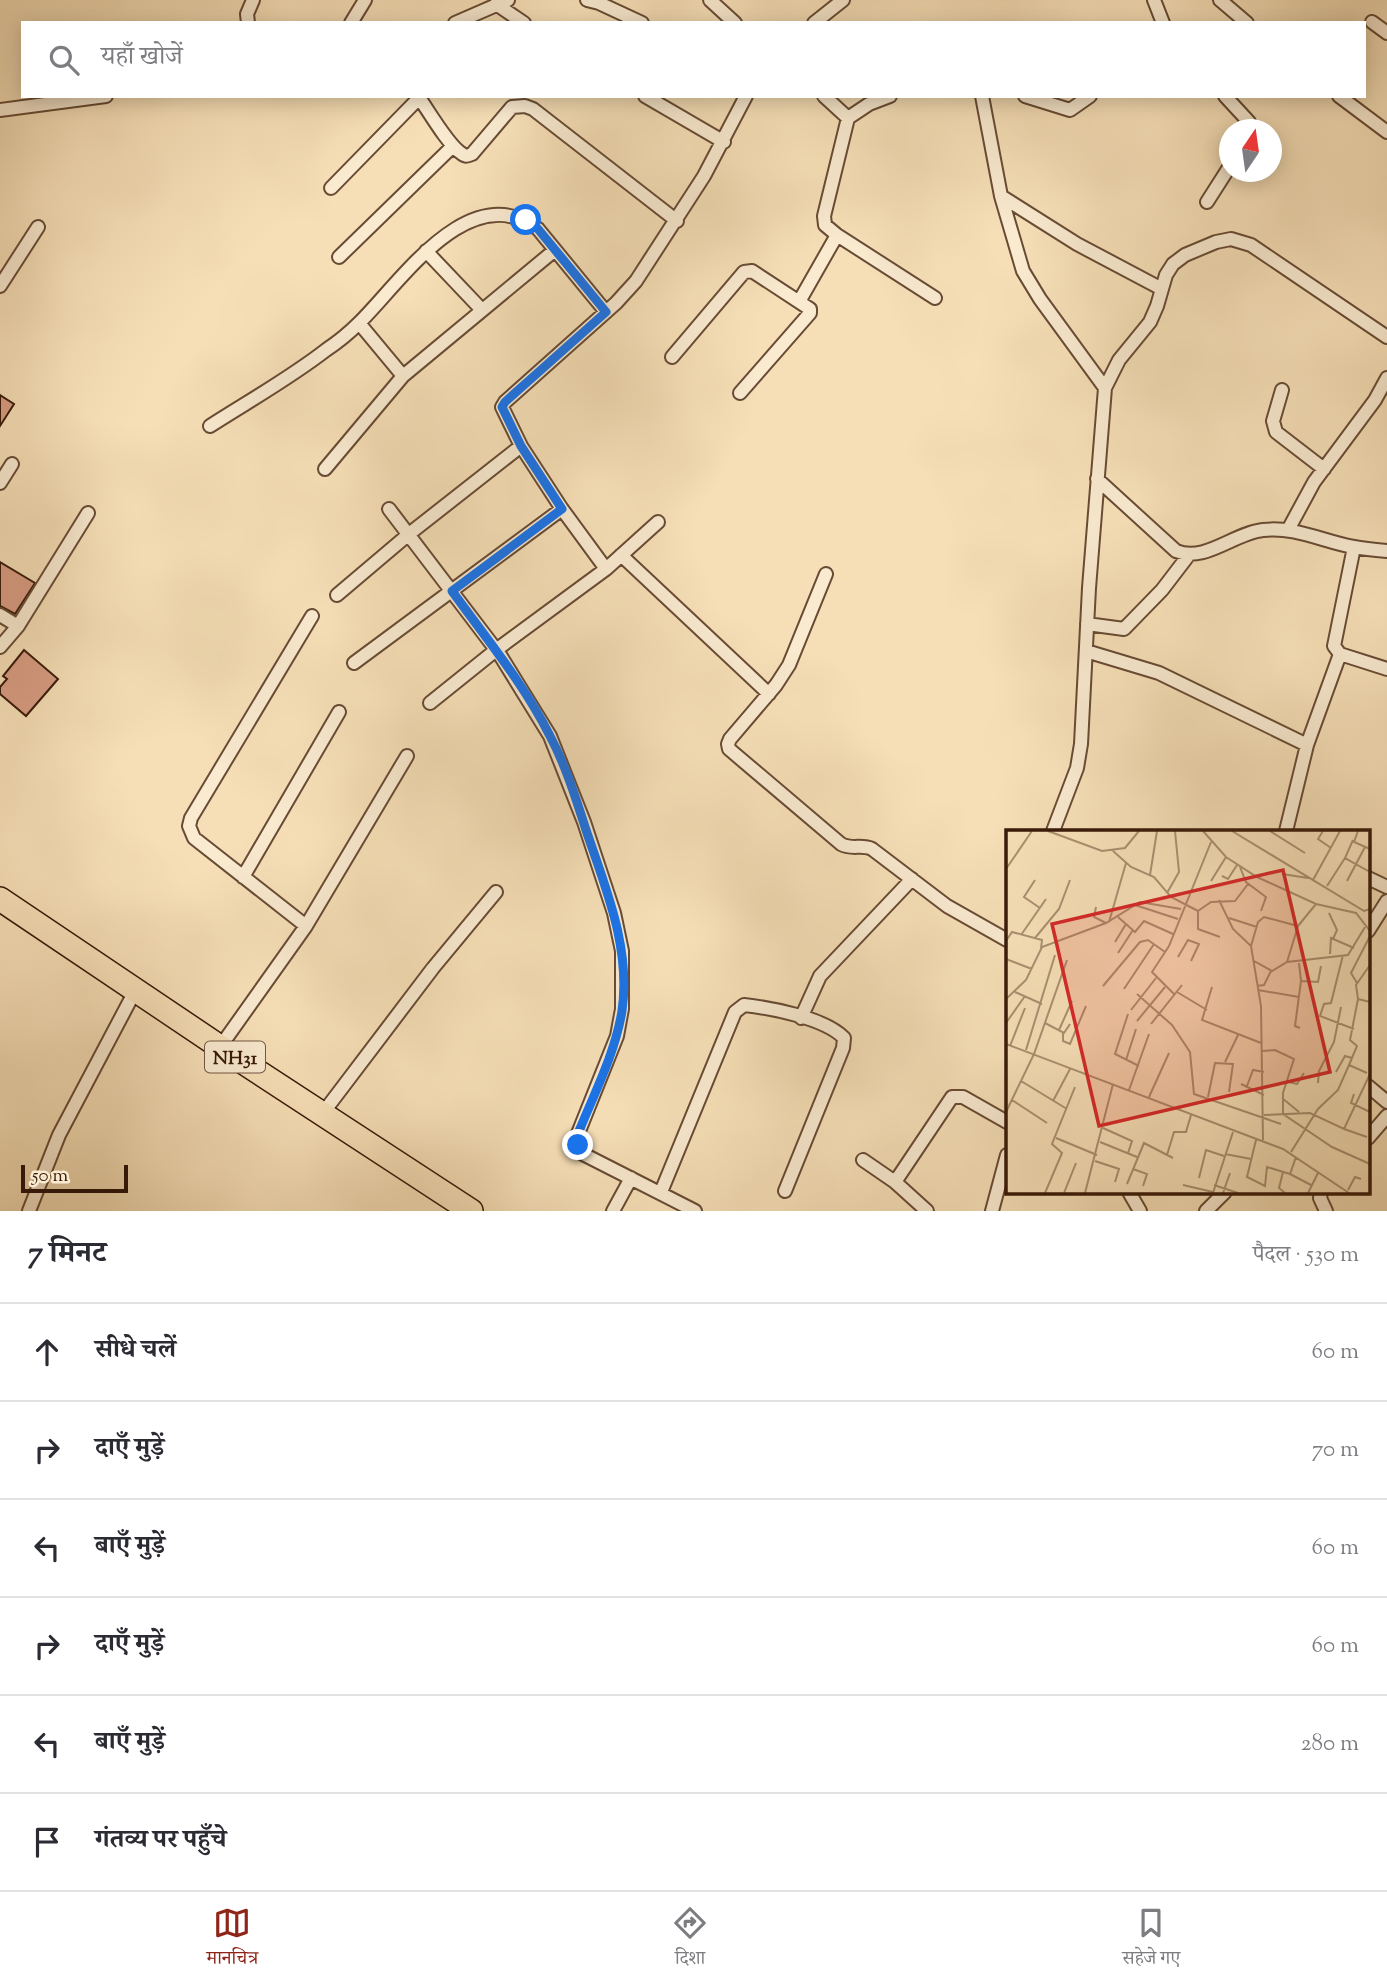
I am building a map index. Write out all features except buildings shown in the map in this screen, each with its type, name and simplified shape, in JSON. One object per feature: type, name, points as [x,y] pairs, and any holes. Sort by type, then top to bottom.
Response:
[{"type":"highway","name":"NH31","points":[[0,899],[135,991],[471,1211]]},
{"type":"street","points":[[248,21],[247,14],[253,0]]},
{"type":"street","points":[[352,21],[365,0]]},
{"type":"street","points":[[587,0],[638,21]]},
{"type":"street","points":[[710,0],[733,21]]},
{"type":"street","points":[[817,21],[843,0]]},
{"type":"street","points":[[1154,0],[1162,21]]},
{"type":"street","points":[[1220,0],[1245,21]]},
{"type":"street","points":[[459,21],[502,2],[522,21]]},
{"type":"street","points":[[1372,22],[1387,33]]},
{"type":"street","points":[[0,110],[91,98]]},
{"type":"street","points":[[331,188],[417,98]]},
{"type":"street","points":[[419,98],[462,155],[472,154],[512,107],[533,108],[677,221]]},
{"type":"street","points":[[648,98],[724,142]]},
{"type":"street","points":[[606,569],[521,446],[502,407],[636,281],[677,221],[724,142],[745,98]]},
{"type":"street","points":[[826,98],[848,118]]},
{"type":"street","points":[[885,98],[869,104],[848,118],[824,216],[825,225],[836,235],[935,298]]},
{"type":"street","points":[[982,98],[1001,196],[1023,271],[1040,299],[1105,388]]},
{"type":"street","points":[[1031,98],[1070,110],[1087,98]]},
{"type":"street","points":[[1227,98],[1246,119]]},
{"type":"street","points":[[1342,98],[1387,132]]},
{"type":"street","points":[[339,257],[453,146]]},
{"type":"street","points":[[1207,202],[1220,182]]},
{"type":"street","points":[[1001,196],[1077,244],[1162,289]]},
{"type":"street","points":[[210,426],[326,351],[359,323],[426,251],[476,218],[492,215],[526,220],[538,229],[606,312]]},
{"type":"street","points":[[0,286],[38,227]]},
{"type":"street","points":[[800,300],[836,235]]},
{"type":"street","points":[[1053,830],[1077,768],[1081,744],[1105,388],[1119,360],[1150,322],[1166,275],[1173,264],[1185,255],[1216,242],[1231,239],[1251,245],[1387,337]]},
{"type":"street","points":[[326,469],[403,376],[555,250]]},
{"type":"street","points":[[426,251],[482,310]]},
{"type":"street","points":[[672,357],[744,272],[752,271],[810,309],[808,316],[740,393]]},
{"type":"street","points":[[359,323],[403,376]]},
{"type":"street","points":[[1288,530],[1324,469],[1375,400],[1387,378]]},
{"type":"street","points":[[1282,390],[1273,421],[1276,432],[1324,469]]},
{"type":"street","points":[[337,595],[521,446]]},
{"type":"street","points":[[0,483],[12,464]]},
{"type":"street","points":[[1097,479],[1168,545],[1188,556],[1199,555],[1243,534],[1265,529],[1288,530],[1354,547],[1387,551]]},
{"type":"street","points":[[389,509],[496,650],[537,713],[560,757],[614,913],[622,951],[622,1009],[617,1036],[577,1136],[578,1145],[583,1154],[695,1211]]},
{"type":"street","points":[[354,663],[562,509]]},
{"type":"street","points":[[0,647],[18,626],[88,513]]},
{"type":"street","points":[[430,703],[496,650],[606,569],[658,522]]},
{"type":"street","points":[[1354,547],[1334,642],[1336,650],[1340,654],[1387,669]]},
{"type":"street","points":[[621,555],[769,694]]},
{"type":"street","points":[[1087,624],[1125,629],[1162,590],[1188,556]]},
{"type":"street","points":[[826,574],[789,665],[769,694],[730,739],[728,744],[732,754],[841,844],[851,848],[867,846],[968,920],[1006,939]]},
{"type":"street","points":[[0,615],[18,626]]},
{"type":"street","points":[[306,926],[194,838],[189,826],[191,818],[312,616]]},
{"type":"street","points":[[1086,651],[1158,673],[1307,745]]},
{"type":"street","points":[[1286,830],[1307,745],[1340,654]]},
{"type":"street","points":[[243,877],[339,712]]},
{"type":"street","points":[[220,1047],[306,926],[407,756]]},
{"type":"street","points":[[801,1018],[820,976],[912,879]]},
{"type":"street","points":[[1370,879],[1387,887]]},
{"type":"street","points":[[323,1113],[433,968],[496,892]]},
{"type":"street","points":[[1370,928],[1387,901]]},
{"type":"street","points":[[29,1211],[59,1135],[135,991]]},
{"type":"street","points":[[661,1192],[738,1007],[753,1006],[827,1026],[844,1038],[843,1048],[785,1191]]},
{"type":"street","points":[[1370,1088],[1387,1102]]},
{"type":"street","points":[[895,1182],[953,1097],[963,1097],[1006,1121]]},
{"type":"street","points":[[1370,1136],[1387,1116]]},
{"type":"street","points":[[992,1211],[1006,1159]]},
{"type":"street","points":[[863,1160],[895,1182],[928,1211]]},
{"type":"street","points":[[614,1211],[631,1178]]},
{"type":"street","points":[[1130,1194],[1140,1211]]},
{"type":"street","points":[[1206,1211],[1223,1194]]},
{"type":"street","points":[[1321,1194],[1326,1211]]},
{"type":"route","points":[[526,220],[538,229],[606,312],[502,407],[521,446],[562,509],[452,591],[500,655],[550,736],[560,757],[614,913],[622,951],[622,1009],[617,1036],[577,1136],[578,1145]]}]
